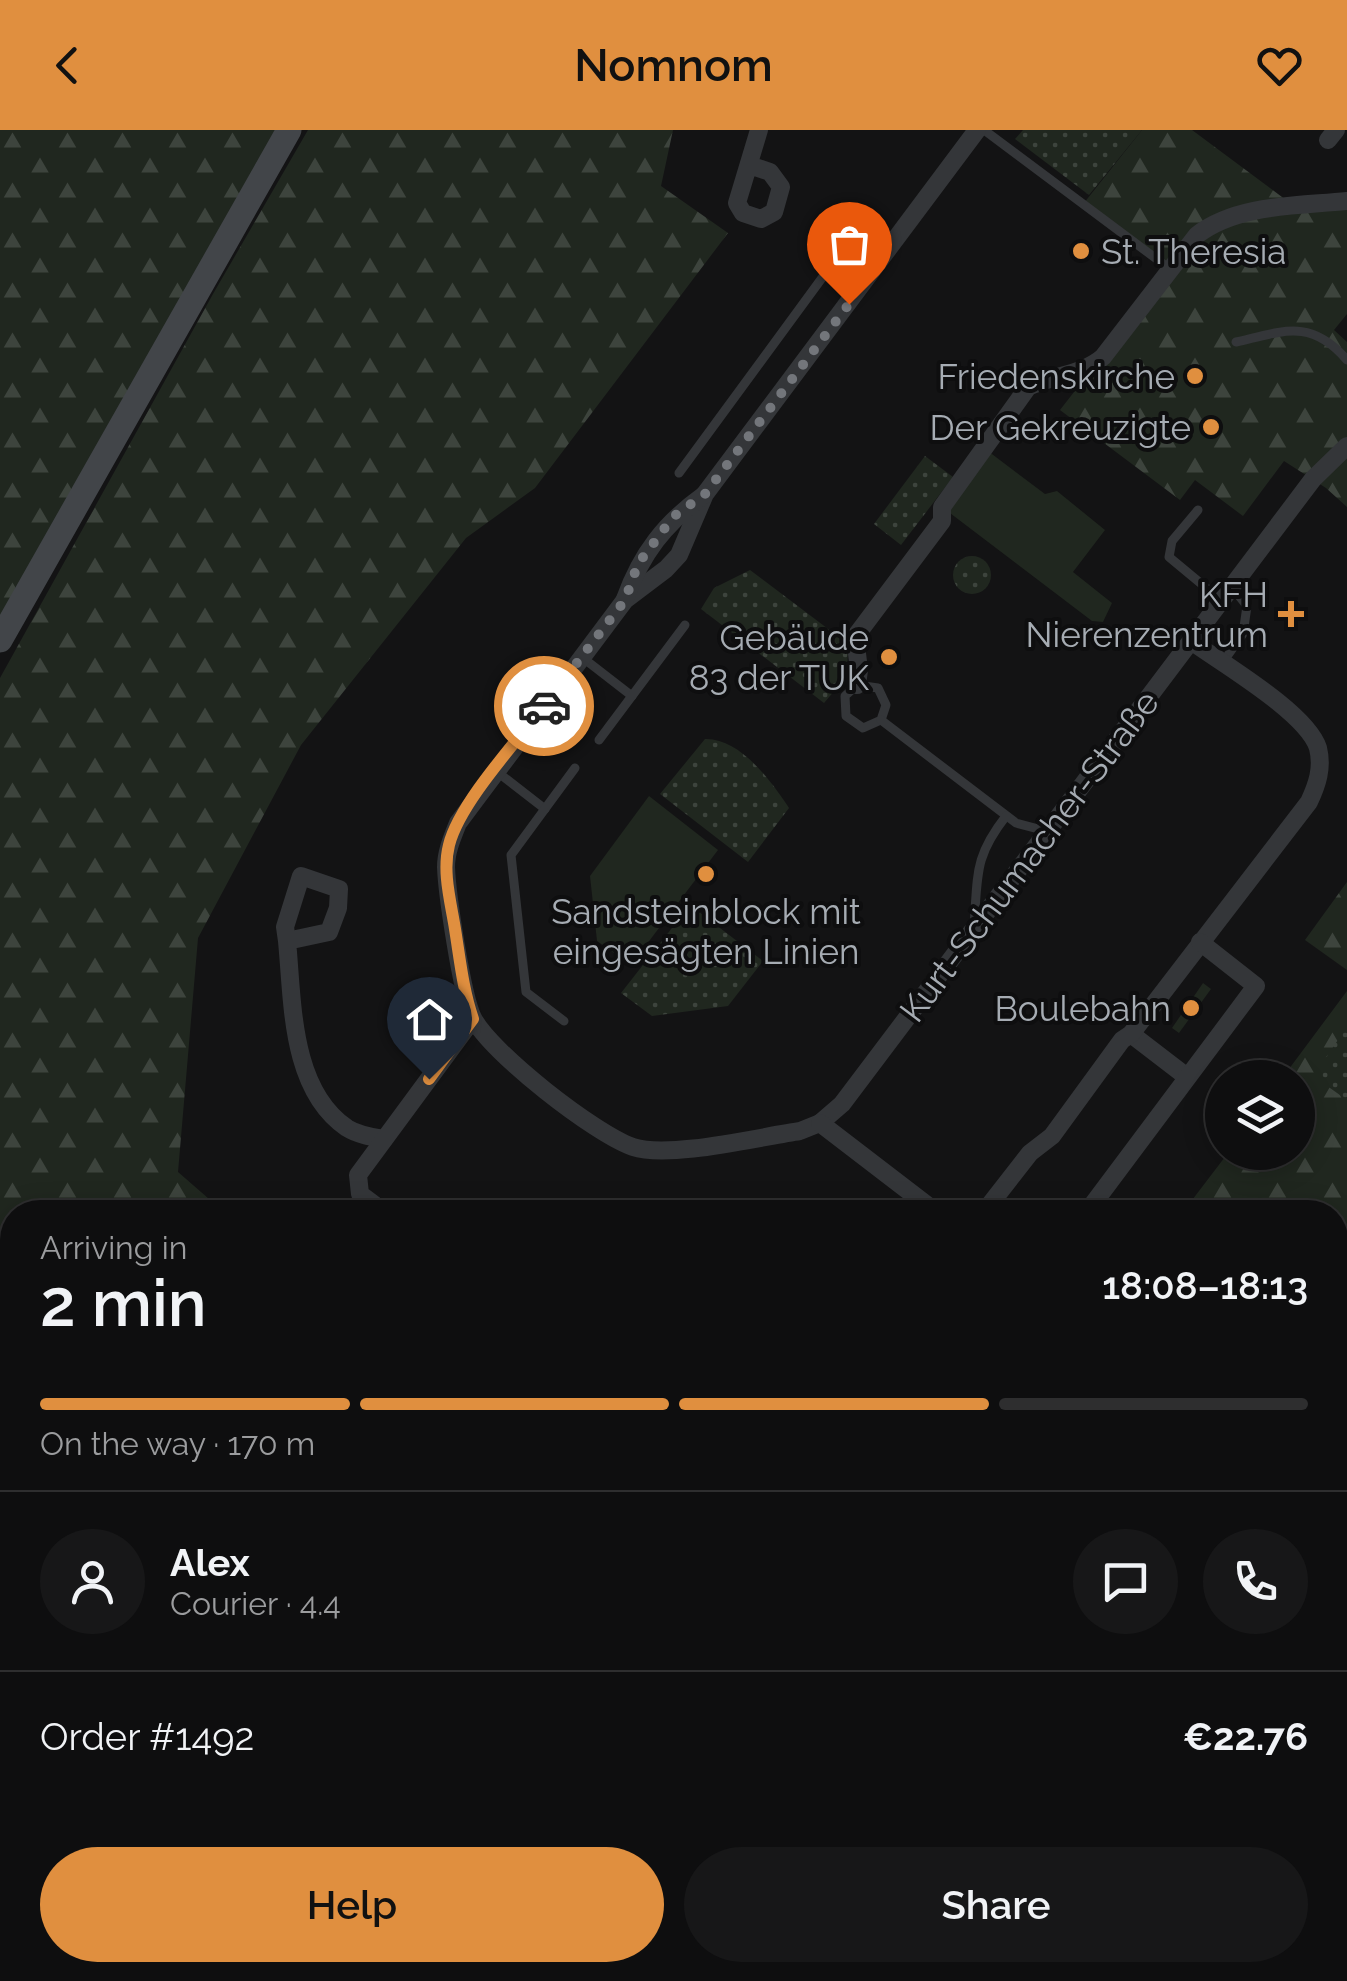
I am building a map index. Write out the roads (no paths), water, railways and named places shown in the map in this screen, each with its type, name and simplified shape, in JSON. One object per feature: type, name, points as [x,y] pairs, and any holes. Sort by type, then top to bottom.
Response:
[{"type":"main road","points":[[0,640],[288,130]]},
{"type":"street","points":[[749,164],[759,130]]},
{"type":"street","points":[[920,1200],[820,1123],[800,1132],[666,1150],[634,1148],[606,1134],[497,1050],[473,1019],[465,997],[446,868],[449,845],[458,823],[495,771],[625,600],[678,555],[705,494],[980,130]]},
{"type":"street","points":[[858,685],[855,637],[942,521],[942,507],[1025,391],[1050,376],[1091,367],[1103,357],[1197,235],[1215,221],[1263,211],[1347,202]]},
{"type":"street","name":"Kurt-Schumacher-Straße","points":[[820,1123],[842,1104],[1313,480],[1347,446]]},
{"type":"street","points":[[625,600],[638,564],[673,517],[705,494]]},
{"type":"street","points":[[993,1200],[1030,1152],[1052,1136],[1122,1040],[1132,1034],[1309,802],[1318,782],[1317,746],[1296,716],[1191,642]]},
{"type":"street","points":[[287,942],[298,1054],[326,1106],[348,1128],[384,1139]]},
{"type":"street","points":[[1097,1200],[1256,986],[1200,942]]},
{"type":"street","points":[[368,1200],[360,1194],[358,1175],[473,1019]]},
{"type":"street","points":[[1132,1034],[1187,1077]]},
{"type":"lane","points":[[980,130],[1170,269]]},
{"type":"lane","points":[[679,473],[822,278],[834,270],[852,268],[871,275]]},
{"type":"lane","points":[[1236,342],[1284,331],[1310,331],[1326,339],[1347,360]]},
{"type":"lane","points":[[1198,510],[1172,542],[1169,557],[1247,606],[1243,634],[1222,664]]},
{"type":"lane","points":[[599,740],[685,625]]},
{"type":"lane","points":[[582,657],[632,696]]},
{"type":"lane","points":[[858,685],[878,688],[886,706],[881,720],[863,728],[846,716],[845,696],[858,685]]},
{"type":"lane","points":[[881,720],[1006,816],[1030,829],[1046,831]]},
{"type":"lane","points":[[564,1021],[526,992],[510,855],[576,768]]},
{"type":"lane","points":[[495,771],[546,808]]},
{"type":"lane","points":[[974,925],[978,868],[986,842],[1006,816]]},
{"type":"place","name":"St. Theresia","points":[[1081,251]]},
{"type":"place","name":"Friedenskirche","points":[[1195,376]]},
{"type":"place","name":"Der Gekreuzigte","points":[[1211,427]]},
{"type":"place","name":"KFH Nierenzentrum","points":[[1291,614]]},
{"type":"place","name":"Gebäude 83 der TUK","points":[[889,657]]},
{"type":"place","name":"Sandsteinblock mit eingesägten Linien","points":[[706,874]]},
{"type":"place","name":"Boulebahn","points":[[1191,1008]]}]
